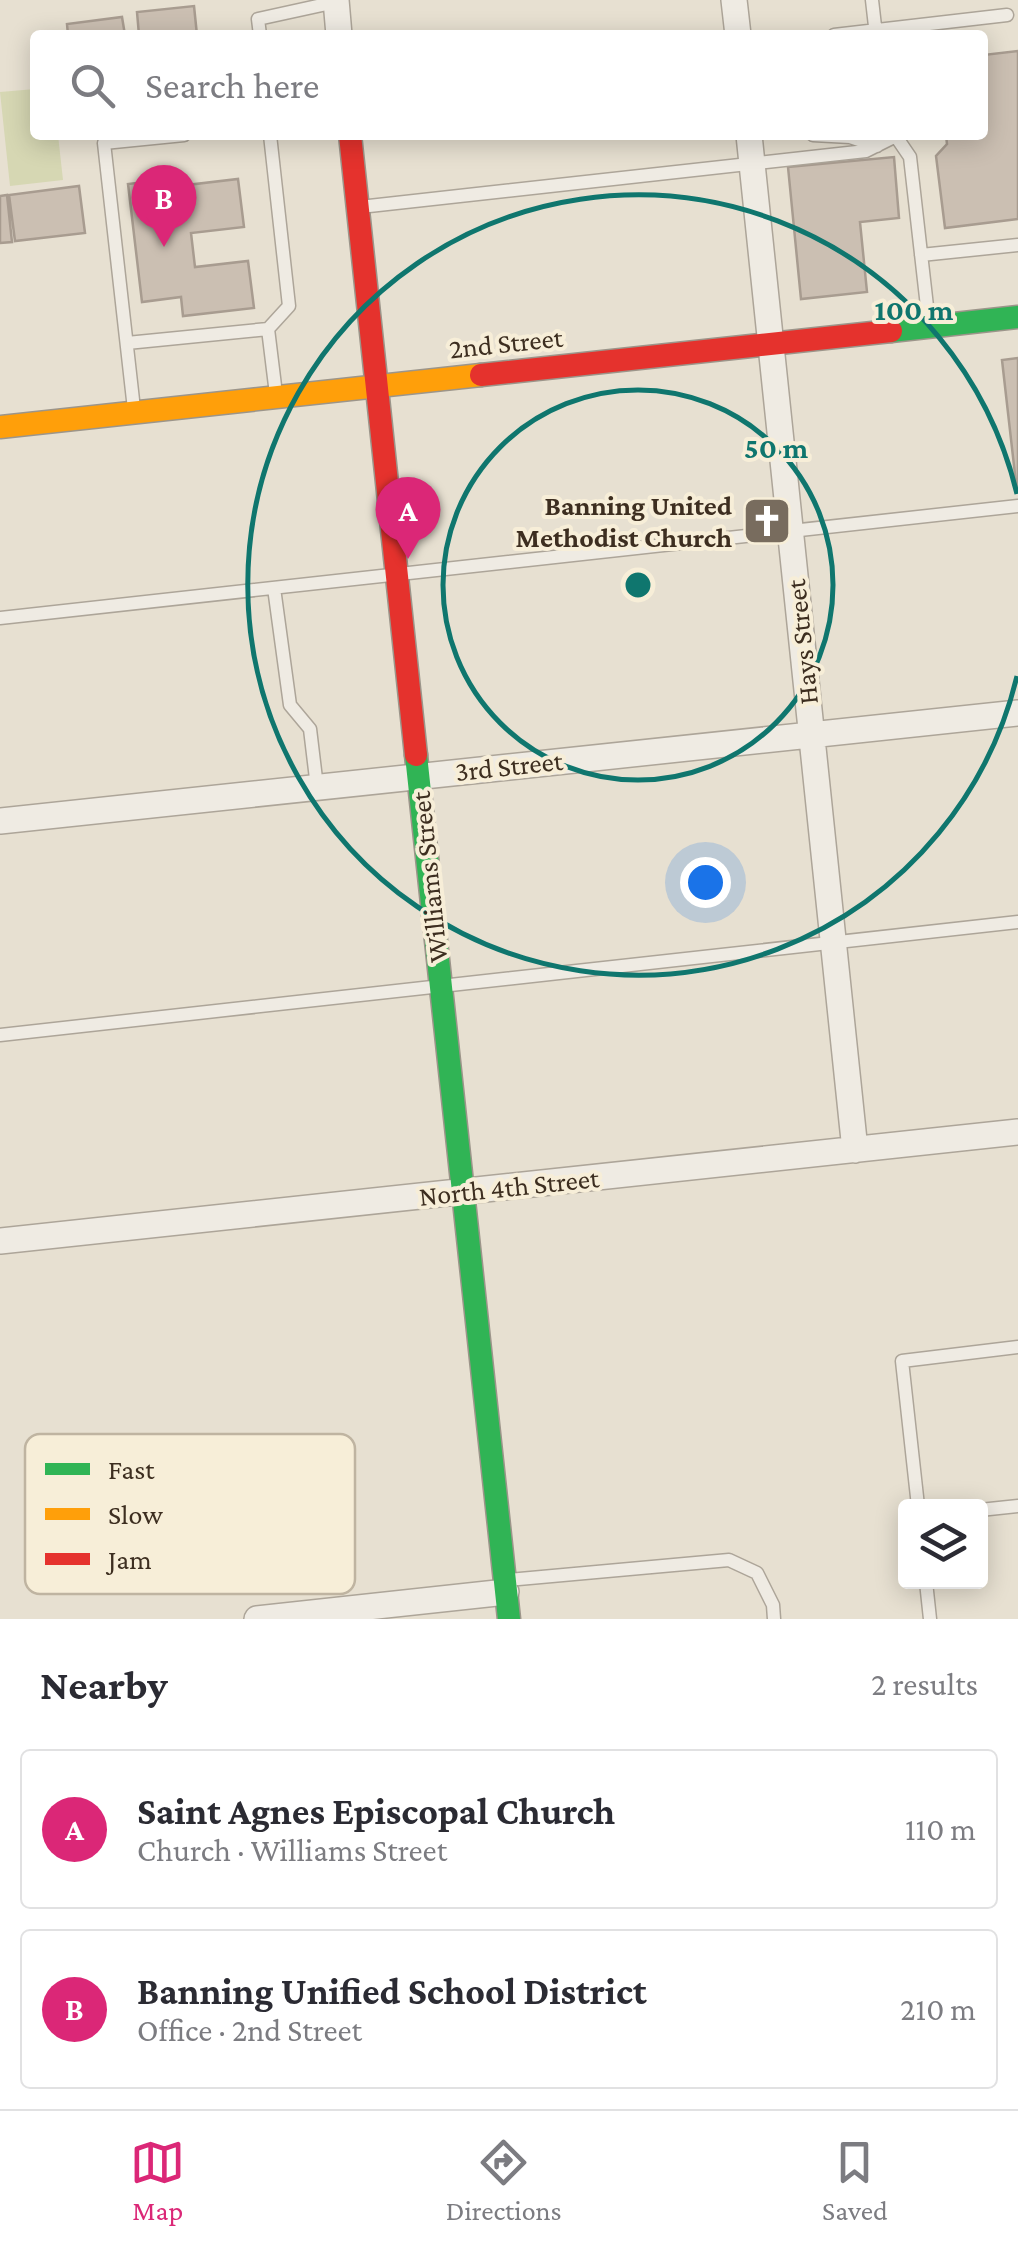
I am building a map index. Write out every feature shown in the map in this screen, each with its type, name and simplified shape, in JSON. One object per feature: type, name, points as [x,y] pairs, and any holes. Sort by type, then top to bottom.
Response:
[{"type":"street","points":[[734,0],[737,30]]},
{"type":"street","points":[[339,30],[340,1]]},
{"type":"street","name":"Williams Street","points":[[351,140],[508,1619]]},
{"type":"street","name":"Hays Street","points":[[749,140],[855,1150]]},
{"type":"street","name":"2nd Street","points":[[0,427],[1018,317]]},
{"type":"street","name":"3rd Street","points":[[0,821],[1018,712]]},
{"type":"street","name":"North 4th Street","points":[[0,1242],[1018,1132]]},
{"type":"street","points":[[257,1619],[505,1586]]},
{"type":"lane","points":[[872,0],[876,30]]},
{"type":"lane","points":[[259,30],[258,19],[340,1]]},
{"type":"lane","points":[[897,30],[1007,14]]},
{"type":"lane","points":[[134,140],[104,143],[134,413]]},
{"type":"lane","points":[[126,342],[268,329],[289,306],[271,140]]},
{"type":"lane","points":[[859,140],[877,146]]},
{"type":"lane","points":[[358,207],[866,151],[888,140]]},
{"type":"lane","points":[[898,140],[910,157],[929,327]]},
{"type":"lane","points":[[922,255],[1018,245]]},
{"type":"lane","points":[[268,329],[277,396]]},
{"type":"lane","points":[[0,618],[1018,506]]},
{"type":"lane","points":[[274,588],[290,705],[310,728],[317,787]]},
{"type":"lane","points":[[0,1034],[1018,922]]},
{"type":"lane","points":[[917,1499],[902,1360],[1018,1346]]},
{"type":"lane","points":[[988,1509],[1018,1506]]},
{"type":"lane","points":[[505,1586],[728,1560],[758,1573],[774,1619]]},
{"type":"lane","points":[[927,1589],[930,1619]]},
{"type":"green space","points":[[30,89],[30,140],[59,140],[63,180],[10,186],[0,92]]},
{"type":"building","points":[[194,6],[196,30],[139,30],[137,12]]},
{"type":"building","points":[[122,17],[124,30],[68,30],[67,24]]},
{"type":"building","points":[[1018,51],[1018,219],[945,228],[936,156],[947,140],[988,140],[988,54]]},
{"type":"building","points":[[894,157],[899,218],[860,222],[867,292],[801,299],[788,167]]},
{"type":"building","points":[[177,178],[178,186],[238,179],[244,227],[191,233],[195,267],[248,261],[254,308],[183,316],[181,297],[142,302],[128,184]]},
{"type":"building","points":[[79,186],[85,233],[15,241],[9,195]]},
{"type":"building","points":[[7,195],[12,242],[0,243],[0,196]]},
{"type":"building","points":[[1018,358],[1018,492],[1017,492],[1002,360]]},
{"type":"traffic: fast","points":[[891,331],[1018,317]]},
{"type":"traffic: fast","points":[[416,755],[509,1619]]},
{"type":"traffic: slow","points":[[0,427],[481,375]]},
{"type":"traffic: jam","points":[[351,140],[416,755]]},
{"type":"traffic: jam","points":[[481,375],[891,331]]},
{"type":"place","name":"Banning Unified School District","points":[[164,247]]},
{"type":"place","name":"Banning United Methodist Church","points":[[767,521]]},
{"type":"place","name":"Saint Agnes Episcopal Church","points":[[408,559]]}]
